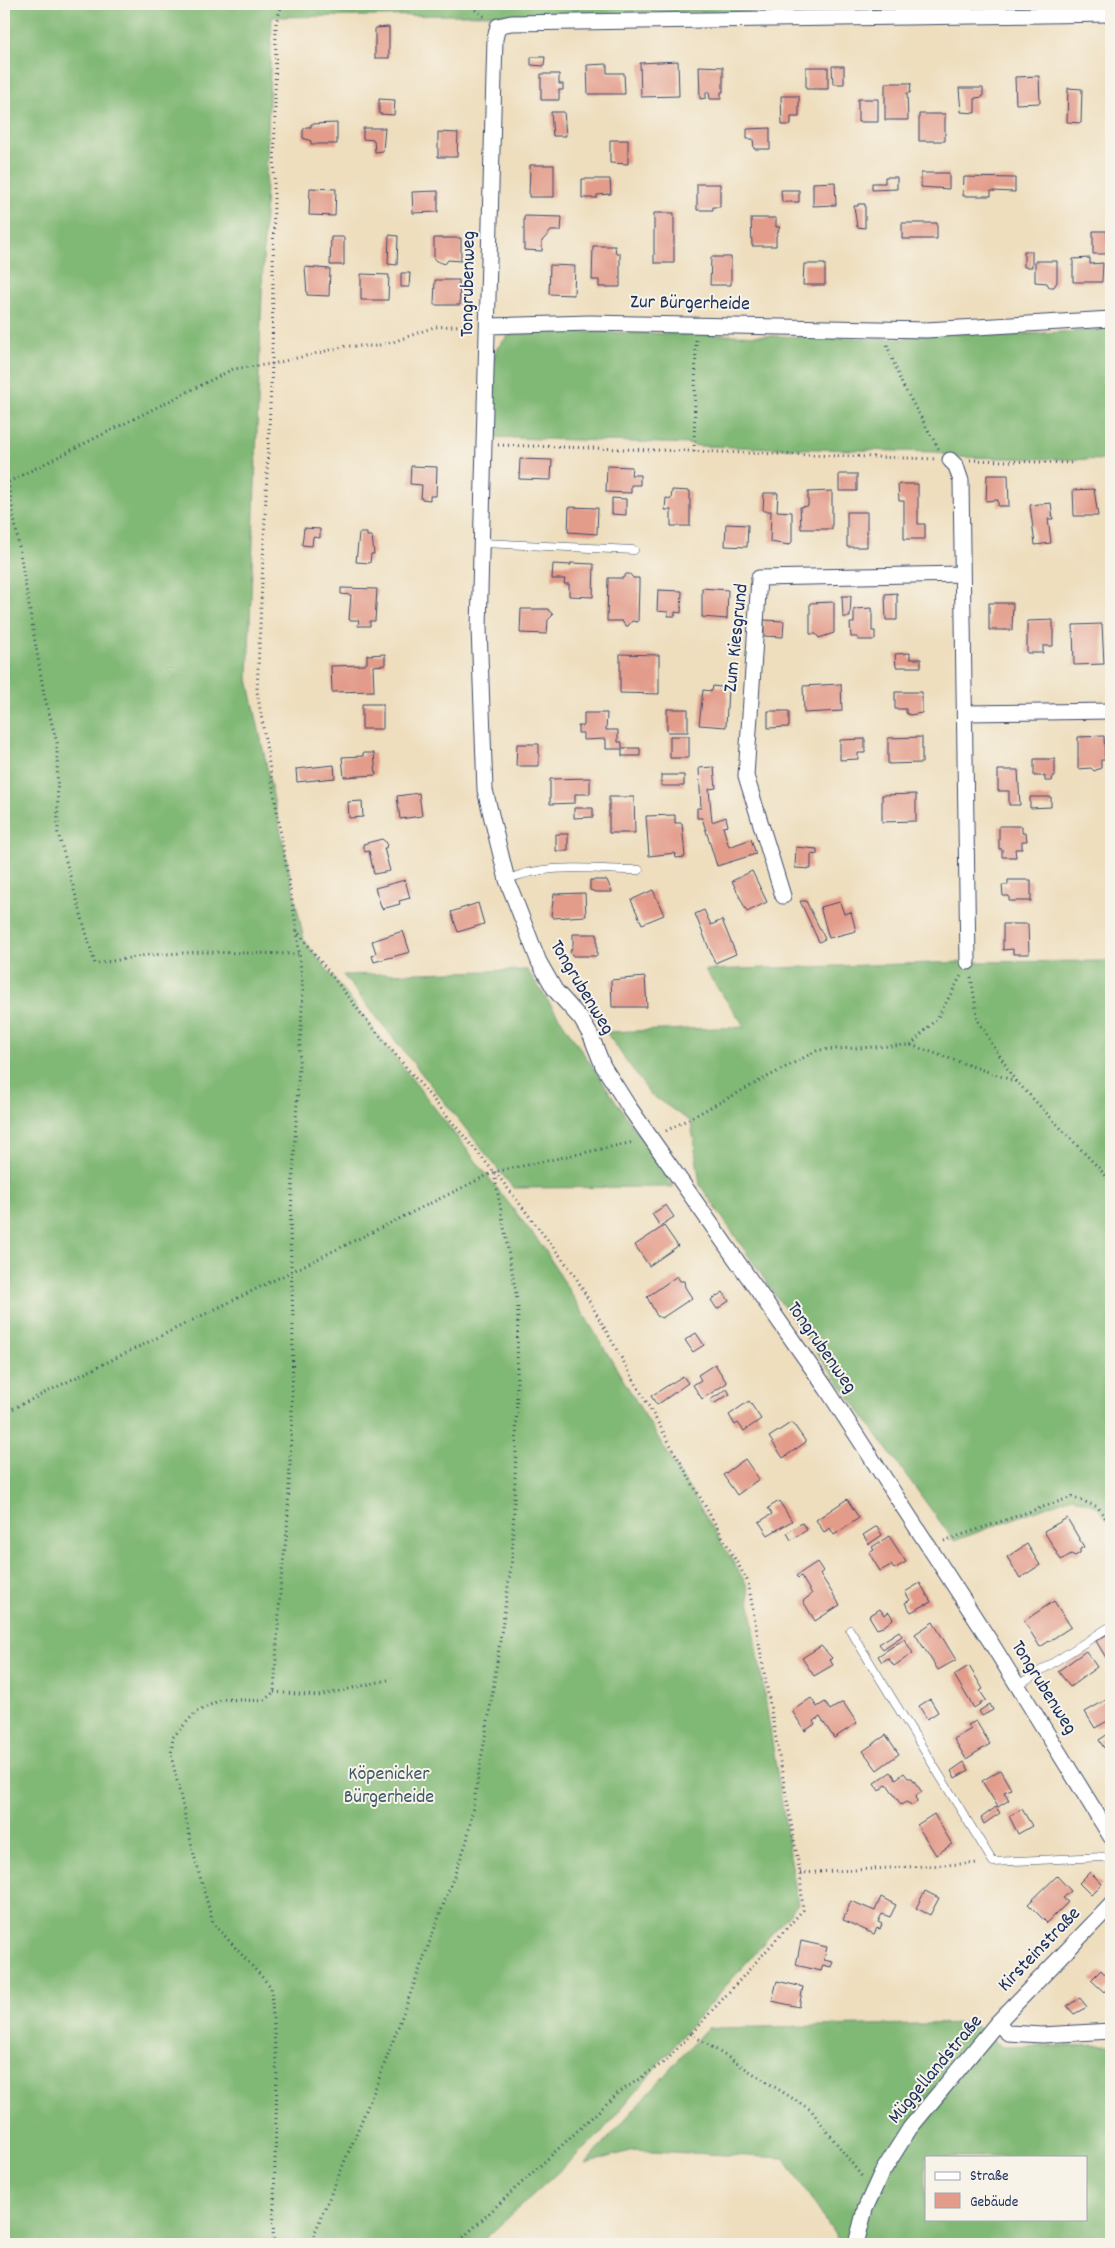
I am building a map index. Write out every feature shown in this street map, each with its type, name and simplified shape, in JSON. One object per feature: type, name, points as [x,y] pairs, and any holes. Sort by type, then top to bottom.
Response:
[{"type":"street","points":[[498,26],[530,23],[1111,14]]},
{"type":"street","name":"Tongrubenweg","points":[[498,26],[495,39],[479,628],[484,790],[507,880],[526,932],[548,980],[581,1019],[591,1036],[603,1066],[650,1138],[826,1388],[1018,1684],[1111,1837]]},
{"type":"street","name":"Zur Bürgerheide","points":[[488,326],[590,322],[888,329],[958,328],[1111,319]]},
{"type":"street","points":[[950,460],[956,466],[961,481],[966,713],[968,962]]},
{"type":"street","name":"Zum Kiesgrund","points":[[783,896],[746,776],[759,578],[962,574]]},
{"type":"street","points":[[966,713],[1111,710]]},
{"type":"street","name":"Kirsteinstraße","points":[[997,2023],[1111,1905]]},
{"type":"street","name":"Müggellandstraße","points":[[856,2244],[881,2174],[910,2128],[997,2023],[1008,2033],[1034,2035],[1111,2031]]},
{"type":"lane","points":[[482,543],[634,550]]},
{"type":"lane","points":[[507,880],[522,873],[531,872],[638,870]]},
{"type":"lane","points":[[1018,1684],[1111,1626]]},
{"type":"lane","points":[[850,1630],[993,1862],[1103,1857],[1111,1859]]},
{"type":"path","points":[[274,1692],[281,1580],[287,1531],[292,1415],[293,1321],[290,1232],[303,991],[297,931],[257,691],[272,364],[276,23],[282,4]]},
{"type":"path","points":[[467,4],[498,26]]},
{"type":"path","points":[[4,484],[233,369],[272,364],[346,346],[375,346],[393,342],[434,327],[466,324],[488,326]]},
{"type":"path","points":[[694,451],[696,325]]},
{"type":"path","points":[[888,329],[887,346],[902,384],[930,436],[943,454],[950,460]]},
{"type":"path","points":[[485,445],[1071,463]]},
{"type":"path","points":[[8,482],[44,694],[56,743],[58,833],[95,964],[147,955],[202,952],[298,954]]},
{"type":"path","points":[[297,931],[363,1016],[494,1172],[574,1274],[748,1582],[800,1873],[803,1910],[667,2060],[617,2094],[456,2244]]},
{"type":"path","points":[[911,1045],[938,1017],[968,962]]},
{"type":"path","points":[[968,962],[978,1021],[1017,1082],[1111,1181]]},
{"type":"path","points":[[4,1413],[494,1172],[650,1138],[818,1050],[911,1045],[1017,1082]]},
{"type":"path","points":[[310,2244],[377,2084],[467,1840],[488,1722],[512,1559],[518,1306],[494,1172]]},
{"type":"path","points":[[929,1546],[1072,1497],[1098,1507],[1111,1526]]},
{"type":"path","points":[[273,2244],[277,2078],[271,1987],[213,1923],[194,1856],[171,1755],[173,1737],[196,1712],[222,1699],[263,1701],[274,1692],[318,1696],[392,1679]]},
{"type":"path","points":[[800,1873],[993,1862]]},
{"type":"path","points":[[691,2034],[811,2110],[873,2192]]},
{"type":"green space","name":"Köpenicker Bürgerheide","points":[[4,4],[1111,4],[1111,8],[272,17],[248,679],[304,940],[545,1250],[747,1585],[798,1904],[687,2030],[600,2134],[479,2244],[4,2244]]},
{"type":"green space","points":[[1111,329],[1111,460],[952,457],[936,452],[698,446],[690,444],[487,437],[493,361],[497,348],[509,335],[537,332],[596,332],[904,339],[911,335],[986,331],[994,336]]},
{"type":"green space","points":[[1111,961],[1111,1526],[1098,1507],[1072,1497],[954,1541],[776,1296],[700,1185],[691,1122],[650,1094],[606,1032],[745,1027],[705,970],[968,962]]},
{"type":"green space","points":[[527,970],[674,1187],[513,1188],[343,975]]},
{"type":"green space","points":[[972,2023],[1002,2047],[1111,2045],[1111,2244],[841,2244],[784,2158],[633,2150],[585,2164],[707,2028]]},
{"type":"building","points":[[389,27],[389,58],[375,58],[375,28]]},
{"type":"building","points":[[531,57],[545,57],[544,66],[531,65]]},
{"type":"building","points":[[678,61],[679,96],[641,97],[640,63]]},
{"type":"building","points":[[607,64],[607,73],[624,73],[625,94],[588,94],[587,65]]},
{"type":"building","points":[[699,66],[723,67],[723,92],[721,92],[721,99],[710,99],[709,92],[706,92],[706,98],[700,99]]},
{"type":"building","points":[[832,66],[844,66],[844,84],[833,84]]},
{"type":"building","points":[[806,67],[828,67],[828,89],[806,89]]},
{"type":"building","points":[[541,74],[559,74],[559,84],[563,84],[563,90],[559,90],[559,100],[541,100]]},
{"type":"building","points":[[1039,76],[1040,103],[1016,104],[1015,77]]},
{"type":"building","points":[[885,83],[911,83],[910,93],[907,93],[908,120],[885,120]]},
{"type":"building","points":[[959,88],[983,88],[983,97],[975,98],[975,113],[961,112]]},
{"type":"building","points":[[1068,88],[1082,89],[1081,123],[1067,122]]},
{"type":"building","points":[[781,96],[799,96],[799,117],[791,117],[791,125],[782,125]]},
{"type":"building","points":[[379,99],[395,100],[394,115],[379,114]]},
{"type":"building","points":[[858,99],[878,99],[878,122],[858,122]]},
{"type":"building","points":[[551,112],[564,112],[566,136],[553,136]]},
{"type":"building","points":[[919,114],[945,114],[945,141],[919,141]]},
{"type":"building","points":[[337,123],[337,144],[311,144],[311,141],[303,138],[303,130],[306,127],[311,127],[311,124]]},
{"type":"building","points":[[363,128],[385,128],[383,151],[375,152],[374,140],[363,139]]},
{"type":"building","points":[[770,128],[770,149],[754,149],[753,139],[747,139],[747,129]]},
{"type":"building","points":[[438,132],[458,133],[457,157],[438,157]]},
{"type":"building","points":[[610,140],[628,140],[628,164],[610,163]]},
{"type":"building","points":[[530,165],[554,165],[554,197],[529,197]]},
{"type":"building","points":[[921,173],[949,173],[949,189],[921,187]]},
{"type":"building","points":[[885,177],[897,177],[897,189],[872,190],[872,183],[885,183]]},
{"type":"building","points":[[964,177],[1015,178],[1015,192],[991,191],[991,196],[963,196]]},
{"type":"building","points":[[582,179],[610,179],[611,194],[597,195],[597,198],[582,198]]},
{"type":"building","points":[[835,182],[836,205],[813,206],[813,183]]},
{"type":"building","points":[[697,184],[720,184],[720,207],[713,207],[713,210],[697,210]]},
{"type":"building","points":[[310,188],[336,189],[335,216],[309,215]]},
{"type":"building","points":[[781,190],[799,190],[799,202],[782,202]]},
{"type":"building","points":[[438,191],[438,212],[413,213],[412,192]]},
{"type":"building","points":[[858,204],[865,204],[865,228],[857,227],[854,206],[858,206]]},
{"type":"building","points":[[654,213],[674,213],[674,263],[654,263]]},
{"type":"building","points":[[524,216],[562,217],[561,231],[551,231],[542,241],[542,251],[524,250]]},
{"type":"building","points":[[751,218],[776,218],[776,227],[780,227],[776,236],[776,246],[752,246]]},
{"type":"building","points":[[902,223],[937,223],[937,239],[902,239]]},
{"type":"building","points":[[1093,231],[1107,231],[1107,254],[1093,254]]},
{"type":"building","points":[[389,235],[398,236],[397,265],[388,264]]},
{"type":"building","points":[[331,237],[344,237],[344,265],[330,265]]},
{"type":"building","points":[[434,238],[461,238],[461,261],[448,260],[445,264],[434,260]]},
{"type":"building","points":[[593,246],[615,246],[616,253],[620,253],[620,287],[599,287],[599,280],[592,280]]},
{"type":"building","points":[[1024,251],[1032,251],[1032,267],[1024,267]]},
{"type":"building","points":[[711,257],[731,257],[731,285],[710,285]]},
{"type":"building","points":[[1090,258],[1090,264],[1103,263],[1102,282],[1073,282],[1073,259]]},
{"type":"building","points":[[1035,261],[1057,261],[1057,282],[1054,287],[1049,287],[1047,283],[1035,282]]},
{"type":"building","points":[[804,264],[825,264],[825,285],[803,285]]},
{"type":"building","points":[[550,265],[575,266],[574,295],[549,294]]},
{"type":"building","points":[[305,267],[330,269],[329,296],[307,295]]},
{"type":"building","points":[[401,273],[410,273],[409,287],[401,287]]},
{"type":"building","points":[[361,274],[389,275],[388,300],[361,300]]},
{"type":"building","points":[[435,280],[459,280],[460,305],[434,305]]},
{"type":"building","points":[[520,459],[552,460],[551,480],[519,479]]},
{"type":"building","points":[[411,466],[437,467],[436,496],[430,496],[430,500],[421,499],[422,485],[410,484]]},
{"type":"building","points":[[607,466],[632,467],[631,475],[640,475],[640,485],[631,485],[631,493],[606,492]]},
{"type":"building","points":[[839,474],[857,474],[857,491],[839,491]]},
{"type":"building","points":[[987,475],[1008,475],[1009,506],[998,506],[998,500],[986,501]]},
{"type":"building","points":[[898,484],[918,484],[918,524],[925,524],[925,539],[904,539],[904,501],[899,501]]},
{"type":"building","points":[[1094,489],[1098,516],[1074,516],[1073,490]]},
{"type":"building","points":[[672,490],[690,491],[690,526],[671,526],[671,510],[665,510],[666,498],[671,499]]},
{"type":"building","points":[[832,491],[832,529],[801,529],[800,507],[808,506],[808,492]]},
{"type":"building","points":[[764,493],[778,493],[777,511],[792,512],[792,542],[789,545],[770,542],[771,511],[763,511]]},
{"type":"building","points":[[612,498],[626,499],[626,515],[612,514]]},
{"type":"building","points":[[1051,503],[1053,519],[1048,519],[1051,543],[1035,545],[1030,505]]},
{"type":"building","points":[[569,507],[598,508],[597,534],[568,532]]},
{"type":"building","points":[[847,512],[867,512],[867,547],[847,547]]},
{"type":"building","points":[[726,524],[748,525],[747,547],[725,546]]},
{"type":"building","points":[[304,528],[320,529],[320,538],[313,537],[312,546],[302,545]]},
{"type":"building","points":[[359,533],[367,533],[367,536],[372,536],[374,554],[371,554],[370,563],[356,562]]},
{"type":"building","points":[[570,563],[594,564],[593,597],[569,596],[569,584],[564,584],[565,579],[552,579],[553,564],[571,565]]},
{"type":"building","points":[[626,574],[630,574],[633,578],[639,578],[638,622],[632,621],[628,626],[625,626],[622,621],[607,621],[608,578],[623,578]]},
{"type":"building","points":[[341,588],[377,589],[375,621],[370,621],[370,626],[358,626],[359,620],[349,620],[351,595],[341,594]]},
{"type":"building","points":[[702,588],[728,590],[727,619],[702,617]]},
{"type":"building","points":[[658,590],[682,591],[681,613],[675,612],[675,616],[668,616],[668,612],[657,611]]},
{"type":"building","points":[[897,593],[897,620],[886,620],[885,594]]},
{"type":"building","points":[[842,596],[851,596],[850,617],[843,617]]},
{"type":"building","points":[[834,602],[834,633],[819,638],[816,634],[810,634],[810,603]]},
{"type":"building","points":[[989,603],[1013,603],[1012,630],[989,630]]},
{"type":"building","points":[[872,608],[872,631],[875,631],[875,640],[858,640],[858,637],[851,637],[850,623],[854,623],[854,609]]},
{"type":"building","points":[[521,609],[548,609],[553,615],[548,620],[547,634],[520,633]]},
{"type":"building","points":[[764,620],[784,621],[783,637],[764,636]]},
{"type":"building","points":[[1053,620],[1053,646],[1043,646],[1043,653],[1027,653],[1027,621]]},
{"type":"building","points":[[1102,624],[1104,664],[1074,665],[1073,625]]},
{"type":"building","points":[[910,653],[910,659],[921,659],[921,667],[896,667],[895,654]]},
{"type":"building","points":[[385,654],[385,665],[373,666],[374,691],[332,692],[331,666],[364,665],[367,663],[367,655]]},
{"type":"building","points":[[620,654],[659,655],[659,694],[620,693]]},
{"type":"building","points":[[841,684],[842,711],[804,713],[803,686]]},
{"type":"building","points":[[713,686],[728,688],[726,727],[699,725],[703,690],[712,691]]},
{"type":"building","points":[[895,692],[922,692],[922,713],[910,715],[906,713],[906,709],[895,709]]},
{"type":"building","points":[[362,704],[383,704],[383,729],[362,729]]},
{"type":"building","points":[[667,709],[688,709],[688,732],[667,732]]},
{"type":"building","points":[[768,711],[789,711],[789,727],[768,728]]},
{"type":"building","points":[[584,713],[607,713],[606,730],[618,730],[618,742],[622,742],[622,748],[640,748],[640,756],[622,756],[622,749],[606,749],[606,739],[583,740],[583,733],[578,733],[578,726],[584,726]]},
{"type":"building","points":[[670,736],[689,736],[689,758],[670,758]]},
{"type":"building","points":[[1104,736],[1105,760],[1101,760],[1101,768],[1094,771],[1091,768],[1078,769],[1078,737]]},
{"type":"building","points":[[922,737],[922,763],[888,764],[888,738]]},
{"type":"building","points":[[865,739],[865,753],[858,753],[858,759],[840,760],[840,740]]},
{"type":"building","points":[[517,744],[539,744],[539,766],[516,766]]},
{"type":"building","points":[[363,753],[374,753],[376,775],[344,777],[342,757],[363,756]]},
{"type":"building","points":[[1034,759],[1055,759],[1055,776],[1053,776],[1052,781],[1045,781],[1045,776],[1034,776]]},
{"type":"building","points":[[334,765],[335,778],[297,782],[296,769]]},
{"type":"building","points":[[714,767],[716,788],[709,789],[712,822],[726,817],[728,826],[723,827],[729,847],[751,839],[756,854],[717,866],[702,818],[697,818],[697,808],[701,808],[699,768]]},
{"type":"building","points":[[998,770],[1018,770],[1020,805],[1009,805],[1009,791],[998,791]]},
{"type":"building","points":[[661,775],[684,775],[684,786],[661,786]]},
{"type":"building","points":[[590,778],[590,794],[575,794],[575,803],[550,804],[550,779]]},
{"type":"building","points":[[419,793],[422,816],[400,819],[397,796]]},
{"type":"building","points":[[916,794],[916,821],[882,822],[882,795]]},
{"type":"building","points":[[609,797],[634,797],[635,833],[609,833]]},
{"type":"building","points":[[1030,797],[1051,797],[1051,807],[1030,808]]},
{"type":"building","points":[[362,801],[363,817],[349,818],[348,802]]},
{"type":"building","points":[[574,808],[593,808],[593,817],[574,818]]},
{"type":"building","points":[[675,815],[675,823],[682,823],[685,857],[676,858],[675,853],[649,856],[646,816]]},
{"type":"building","points":[[999,826],[1022,826],[1022,833],[1026,833],[1027,841],[1022,841],[1022,849],[1015,849],[1016,857],[1002,857],[1002,849],[999,849]]},
{"type":"building","points":[[556,834],[568,834],[568,851],[556,851]]},
{"type":"building","points":[[382,839],[387,843],[386,848],[384,848],[390,871],[374,874],[369,851],[365,852],[363,844]]},
{"type":"building","points":[[796,847],[817,849],[817,855],[811,854],[811,869],[795,868]]},
{"type":"building","points":[[752,871],[767,902],[747,912],[732,881]]},
{"type":"building","points":[[405,880],[410,898],[399,901],[400,904],[382,909],[375,888]]},
{"type":"building","points":[[590,880],[607,880],[612,892],[590,890]]},
{"type":"building","points":[[1008,880],[1031,880],[1031,901],[1009,901],[1009,896],[1003,896],[1002,885],[1008,885]]},
{"type":"building","points":[[653,890],[664,915],[642,924],[631,900]]},
{"type":"building","points":[[585,893],[586,916],[553,918],[551,915],[554,894]]},
{"type":"building","points":[[800,901],[806,901],[825,939],[819,942]]},
{"type":"building","points":[[840,902],[844,914],[851,912],[856,931],[829,938],[820,907]]},
{"type":"building","points":[[478,903],[484,924],[458,932],[451,912]]},
{"type":"building","points":[[704,910],[711,925],[722,920],[736,954],[715,963],[695,914]]},
{"type":"building","points":[[1003,924],[1028,924],[1029,954],[1013,954],[1013,949],[1003,950]]},
{"type":"building","points":[[403,931],[410,952],[374,962],[372,956],[376,953],[372,941]]},
{"type":"building","points":[[573,934],[597,934],[597,956],[573,956],[570,952],[573,945]]},
{"type":"building","points":[[645,977],[647,1007],[612,1007],[611,980]]},
{"type":"building","points":[[666,1205],[674,1217],[660,1226],[652,1214]]},
{"type":"building","points":[[664,1226],[678,1246],[649,1266],[635,1245]]},
{"type":"building","points":[[677,1276],[680,1281],[684,1281],[685,1287],[692,1298],[662,1318],[657,1316],[647,1297]]},
{"type":"building","points":[[723,1292],[729,1301],[717,1309],[711,1300]]},
{"type":"building","points":[[696,1333],[704,1345],[693,1352],[685,1340]]},
{"type":"building","points":[[715,1364],[727,1383],[702,1399],[693,1385],[701,1380],[698,1375]]},
{"type":"building","points":[[683,1376],[688,1383],[657,1405],[651,1396]]},
{"type":"building","points":[[727,1389],[730,1394],[713,1404],[710,1400]]},
{"type":"building","points":[[749,1401],[761,1419],[744,1431],[738,1423],[735,1425],[729,1415]]},
{"type":"building","points":[[792,1422],[806,1442],[783,1458],[769,1437]]},
{"type":"building","points":[[745,1459],[759,1479],[737,1495],[723,1475]]},
{"type":"building","points":[[847,1499],[859,1518],[834,1535],[830,1528],[824,1532],[816,1520]]},
{"type":"building","points":[[779,1501],[792,1521],[768,1535],[759,1522],[772,1514],[768,1508]]},
{"type":"building","points":[[1067,1518],[1084,1547],[1075,1556],[1071,1554],[1061,1560],[1044,1531]]},
{"type":"building","points":[[802,1523],[807,1530],[791,1540],[787,1533]]},
{"type":"building","points":[[877,1526],[882,1535],[869,1544],[863,1535]]},
{"type":"building","points":[[889,1536],[906,1562],[894,1569],[891,1565],[880,1571],[869,1553],[874,1550],[872,1547]]},
{"type":"building","points":[[1027,1544],[1040,1565],[1020,1578],[1007,1557]]},
{"type":"building","points":[[817,1562],[823,1571],[820,1574],[840,1605],[815,1621],[803,1601],[812,1594],[801,1576],[798,1578],[796,1576]]},
{"type":"building","points":[[920,1583],[931,1602],[911,1612],[905,1603],[910,1600],[905,1592]]},
{"type":"building","points":[[1054,1601],[1071,1627],[1040,1647],[1024,1621]]},
{"type":"building","points":[[880,1609],[884,1615],[889,1612],[893,1619],[877,1629],[869,1616]]},
{"type":"building","points":[[933,1622],[956,1660],[938,1670],[915,1634]]},
{"type":"building","points":[[899,1631],[902,1636],[883,1649],[879,1644]]},
{"type":"building","points":[[1111,1632],[1111,1659],[1108,1661],[1096,1641]]},
{"type":"building","points":[[904,1639],[913,1653],[894,1666],[888,1658],[882,1662],[878,1656]]},
{"type":"building","points":[[821,1646],[832,1658],[830,1660],[833,1665],[814,1676],[802,1658]]},
{"type":"building","points":[[1086,1651],[1097,1667],[1070,1687],[1058,1671]]},
{"type":"building","points":[[969,1666],[983,1689],[980,1691],[986,1700],[974,1708],[954,1675]]},
{"type":"building","points":[[1111,1697],[1111,1719],[1095,1728],[1085,1712]]},
{"type":"building","points":[[811,1698],[817,1707],[825,1702],[830,1710],[843,1702],[857,1723],[834,1738],[820,1717],[814,1721],[815,1724],[805,1731],[792,1711]]},
{"type":"building","points":[[930,1699],[938,1712],[927,1719],[919,1706]]},
{"type":"building","points":[[990,1704],[993,1710],[982,1716],[979,1711]]},
{"type":"building","points":[[976,1721],[990,1744],[966,1759],[954,1739],[971,1729],[968,1725]]},
{"type":"building","points":[[1111,1732],[1111,1743],[1104,1748],[1099,1740]]},
{"type":"building","points":[[886,1735],[899,1754],[877,1770],[863,1751]]},
{"type":"building","points":[[964,1762],[969,1770],[955,1778],[951,1771]]},
{"type":"building","points":[[1000,1770],[1011,1789],[1004,1792],[1009,1800],[998,1807],[982,1781]]},
{"type":"building","points":[[891,1772],[896,1779],[904,1773],[908,1778],[912,1778],[922,1792],[916,1795],[917,1802],[912,1805],[906,1802],[901,1805],[887,1784],[879,1791],[874,1783]]},
{"type":"building","points":[[996,1807],[1000,1813],[984,1824],[981,1818]]},
{"type":"building","points":[[1022,1809],[1032,1826],[1018,1834],[1009,1816]]},
{"type":"building","points":[[934,1814],[952,1844],[936,1855],[917,1825]]},
{"type":"building","points":[[1090,1872],[1102,1884],[1091,1895],[1079,1883]]},
{"type":"building","points":[[1057,1876],[1071,1891],[1063,1898],[1068,1902],[1047,1923],[1028,1904]]},
{"type":"building","points":[[925,1891],[939,1898],[930,1915],[916,1908]]},
{"type":"building","points":[[881,1897],[896,1905],[890,1917],[882,1914],[878,1922],[882,1924],[880,1929],[877,1928],[874,1934],[843,1920],[851,1901],[875,1911]]},
{"type":"building","points":[[801,1941],[827,1947],[824,1960],[833,1962],[831,1967],[823,1965],[821,1971],[796,1965]]},
{"type":"building","points":[[1101,1970],[1111,1981],[1111,1984],[1104,1992],[1091,1980]]},
{"type":"building","points":[[777,1981],[803,1987],[799,2007],[772,2001]]},
{"type":"building","points":[[1080,1998],[1087,2007],[1074,2014],[1067,2006]]}]
